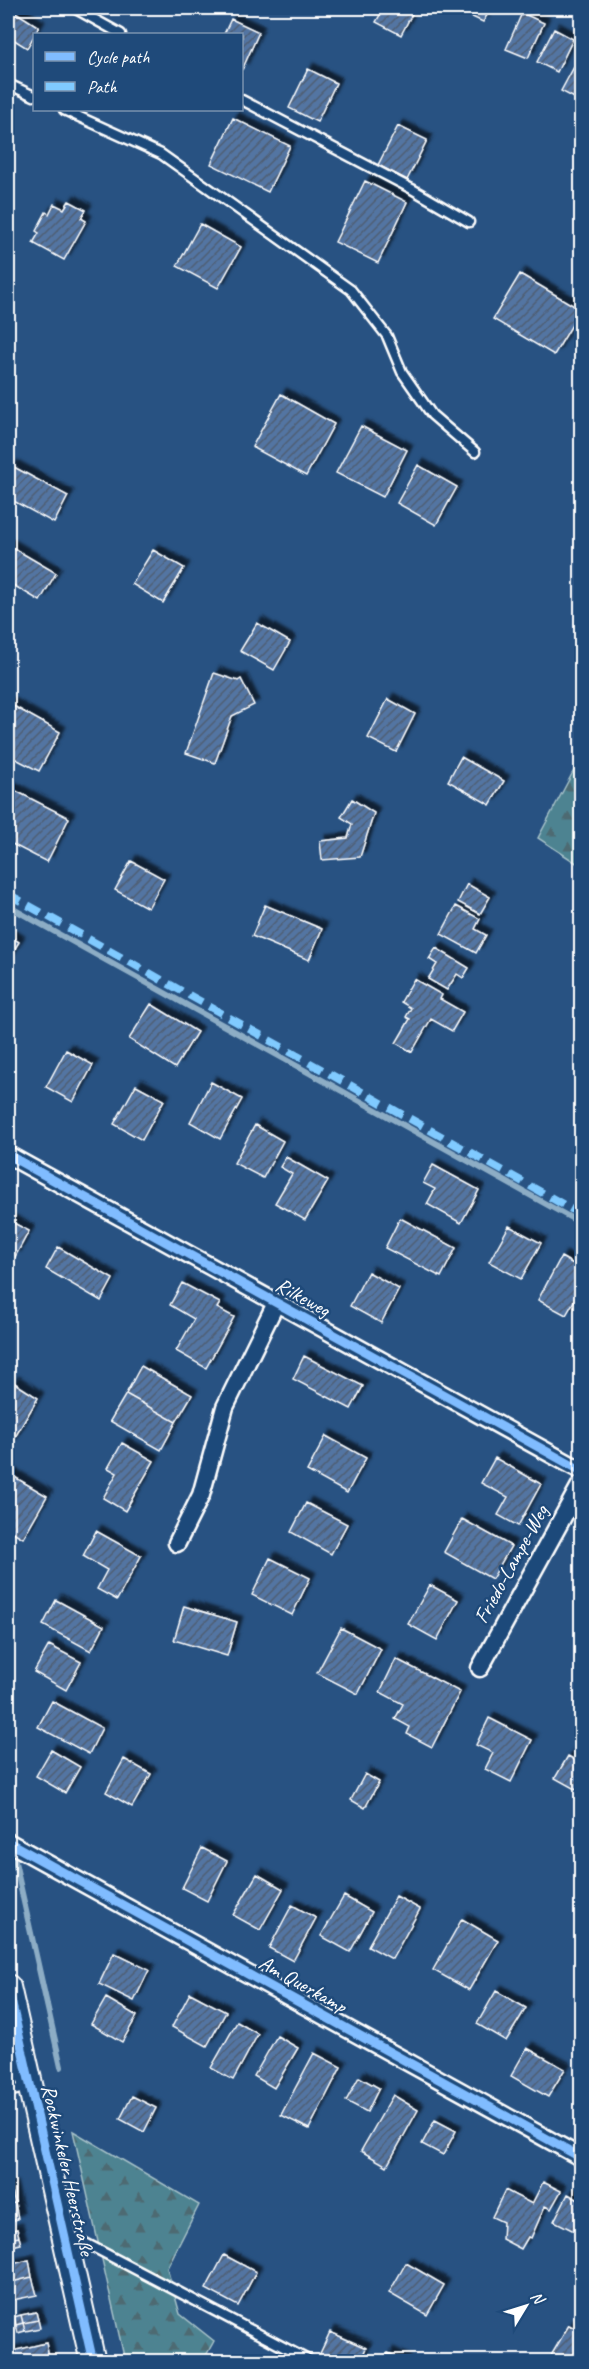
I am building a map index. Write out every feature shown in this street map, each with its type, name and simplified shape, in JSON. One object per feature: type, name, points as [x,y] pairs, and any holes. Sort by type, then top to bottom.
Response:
[{"type":"main road","name":"Rockwinkeler Heerstraße","points":[[8,1987],[19,2089],[64,2232],[93,2361]]},
{"type":"street","name":"Rilkeweg","points":[[8,1155],[582,1471]]},
{"type":"street","points":[[177,1542],[201,1496],[225,1407],[276,1303]]},
{"type":"street","name":"Friedo-Lampe-Weg","points":[[480,1668],[582,1482]]},
{"type":"street","name":"Am Querkamp","points":[[8,1842],[582,2158]]},
{"type":"lane","points":[[74,8],[120,33]]},
{"type":"lane","points":[[8,84],[33,96]]},
{"type":"lane","points":[[243,101],[412,189],[469,222]]},
{"type":"lane","points":[[66,111],[161,154],[351,290],[387,336],[402,372],[432,415],[475,452]]},
{"type":"lane","name":"Rockwinkeler Heerstraße","points":[[64,2232],[312,2361]]},
{"type":"green space","points":[[581,757],[581,866],[538,838]]},
{"type":"green space","points":[[73,2131],[199,2205],[167,2268],[180,2314],[214,2341],[203,2361],[125,2361]]},
{"type":"building","points":[[9,8],[39,27],[36,33],[33,33],[27,48],[8,36]]},
{"type":"building","points":[[384,8],[415,8],[401,35],[376,22]]},
{"type":"building","points":[[458,8],[491,8],[483,22],[457,10]]},
{"type":"building","points":[[522,13],[544,23],[528,58],[506,49]]},
{"type":"building","points":[[231,19],[259,32],[243,68],[243,33],[224,33]]},
{"type":"building","points":[[554,29],[573,39],[557,72],[537,62]]},
{"type":"building","points":[[582,52],[582,102],[561,91]]},
{"type":"building","points":[[308,69],[336,83],[317,122],[289,108]]},
{"type":"building","points":[[233,118],[290,146],[268,192],[211,164]]},
{"type":"building","points":[[398,126],[427,140],[407,180],[378,165]]},
{"type":"building","points":[[365,181],[407,202],[378,263],[335,242]]},
{"type":"building","points":[[69,201],[86,210],[81,218],[86,221],[64,260],[33,243],[39,233],[36,231],[46,212],[49,214],[54,204],[64,209]]},
{"type":"building","points":[[200,224],[241,247],[218,288],[177,266]]},
{"type":"building","points":[[520,274],[581,310],[554,355],[493,319]]},
{"type":"building","points":[[281,394],[334,424],[306,476],[252,447]]},
{"type":"building","points":[[361,426],[407,450],[383,497],[336,473]]},
{"type":"building","points":[[418,465],[457,487],[436,525],[397,503]]},
{"type":"building","points":[[12,466],[68,496],[54,523],[8,498],[8,475]]},
{"type":"building","points":[[8,545],[56,573],[40,601],[8,582]]},
{"type":"building","points":[[153,550],[184,568],[163,603],[132,584]]},
{"type":"building","points":[[257,623],[290,642],[274,670],[240,651]]},
{"type":"building","points":[[214,673],[238,681],[241,679],[254,705],[232,716],[215,763],[186,753]]},
{"type":"building","points":[[388,699],[415,714],[396,752],[368,738]]},
{"type":"building","points":[[8,703],[60,732],[39,771],[8,755]]},
{"type":"building","points":[[461,757],[504,781],[490,805],[448,781]]},
{"type":"building","points":[[10,788],[69,818],[47,862],[8,842],[8,792]]},
{"type":"building","points":[[352,799],[374,813],[360,857],[322,860],[320,841],[348,838],[352,824],[341,817]]},
{"type":"building","points":[[131,861],[164,879],[148,908],[115,890]]},
{"type":"building","points":[[467,884],[490,897],[480,914],[458,902]]},
{"type":"building","points":[[265,905],[322,929],[309,960],[252,936]]},
{"type":"building","points":[[456,906],[480,919],[475,929],[486,935],[476,953],[441,934]]},
{"type":"building","points":[[8,935],[19,942],[8,960]]},
{"type":"building","points":[[436,948],[469,968],[463,978],[457,974],[447,990],[428,979],[437,964],[429,959]]},
{"type":"building","points":[[414,979],[442,995],[440,999],[463,1012],[452,1031],[431,1019],[412,1052],[396,1043],[410,1019],[406,1017],[411,1008],[401,1002]]},
{"type":"building","points":[[151,1004],[197,1032],[175,1068],[129,1039]]},
{"type":"building","points":[[66,1050],[93,1065],[73,1102],[46,1087]]},
{"type":"building","points":[[211,1082],[242,1099],[220,1139],[190,1122]]},
{"type":"building","points":[[136,1085],[164,1100],[142,1140],[114,1124]]},
{"type":"building","points":[[255,1125],[283,1141],[263,1178],[234,1163]]},
{"type":"building","points":[[286,1157],[328,1181],[305,1220],[275,1203],[292,1174],[280,1167]]},
{"type":"building","points":[[433,1165],[479,1190],[461,1223],[427,1204],[435,1189],[423,1183]]},
{"type":"building","points":[[400,1218],[456,1248],[441,1277],[385,1248]]},
{"type":"building","points":[[8,1220],[29,1231],[15,1257],[8,1252]]},
{"type":"building","points":[[509,1226],[541,1243],[521,1279],[489,1262]]},
{"type":"building","points":[[58,1247],[113,1279],[101,1301],[46,1269]]},
{"type":"building","points":[[561,1257],[582,1269],[582,1287],[566,1315],[538,1300]]},
{"type":"building","points":[[368,1272],[399,1289],[381,1323],[350,1306]]},
{"type":"building","points":[[182,1283],[220,1303],[217,1308],[234,1317],[206,1368],[176,1351],[194,1319],[170,1305]]},
{"type":"building","points":[[304,1356],[363,1386],[351,1409],[293,1379]]},
{"type":"building","points":[[141,1366],[192,1395],[176,1422],[126,1394]]},
{"type":"building","points":[[13,1382],[38,1398],[11,1444],[8,1441],[8,1391]]},
{"type":"building","points":[[126,1394],[176,1422],[161,1450],[110,1421]]},
{"type":"building","points":[[326,1436],[366,1458],[347,1493],[307,1471]]},
{"type":"building","points":[[122,1443],[154,1461],[125,1511],[103,1498],[117,1473],[108,1468]]},
{"type":"building","points":[[495,1458],[541,1484],[518,1526],[498,1515],[508,1497],[481,1483]]},
{"type":"building","points":[[11,1475],[47,1496],[23,1538],[8,1529],[8,1482]]},
{"type":"building","points":[[306,1503],[347,1524],[331,1554],[291,1532]]},
{"type":"building","points":[[462,1519],[511,1546],[492,1579],[444,1552]]},
{"type":"building","points":[[96,1531],[141,1556],[117,1600],[97,1589],[107,1570],[83,1556]]},
{"type":"building","points":[[270,1558],[310,1578],[292,1615],[252,1595]]},
{"type":"building","points":[[430,1585],[458,1600],[437,1640],[408,1624]]},
{"type":"building","points":[[56,1600],[104,1626],[91,1651],[43,1625]]},
{"type":"building","points":[[184,1606],[237,1622],[227,1656],[174,1640]]},
{"type":"building","points":[[341,1628],[381,1649],[358,1694],[317,1673]]},
{"type":"building","points":[[49,1645],[81,1662],[66,1690],[34,1672]]},
{"type":"building","points":[[396,1659],[460,1692],[432,1747],[407,1734],[410,1727],[395,1719],[403,1704],[380,1692]]},
{"type":"building","points":[[52,1701],[102,1728],[89,1754],[38,1727]]},
{"type":"building","points":[[489,1718],[532,1740],[511,1782],[485,1769],[493,1753],[476,1745]]},
{"type":"building","points":[[51,1750],[80,1767],[65,1793],[36,1776]]},
{"type":"building","points":[[568,1756],[582,1764],[582,1793],[555,1778]]},
{"type":"building","points":[[124,1759],[151,1774],[132,1807],[106,1792]]},
{"type":"building","points":[[365,1774],[379,1782],[365,1808],[351,1800]]},
{"type":"building","points":[[202,1848],[227,1861],[207,1901],[182,1888]]},
{"type":"building","points":[[257,1874],[283,1889],[260,1930],[233,1915]]},
{"type":"building","points":[[344,1896],[372,1912],[350,1952],[321,1936]]},
{"type":"building","points":[[396,1896],[420,1909],[392,1959],[368,1946]]},
{"type":"building","points":[[292,1905],[316,1918],[293,1961],[269,1948]]},
{"type":"building","points":[[462,1919],[498,1940],[469,1990],[433,1970]]},
{"type":"building","points":[[114,1953],[149,1970],[134,2001],[99,1984]]},
{"type":"building","points":[[496,1991],[526,2008],[506,2041],[477,2024]]},
{"type":"building","points":[[190,1993],[226,2012],[207,2046],[172,2027]]},
{"type":"building","points":[[106,1998],[137,2016],[122,2042],[91,2024]]},
{"type":"building","points":[[237,2022],[258,2034],[233,2080],[211,2068]]},
{"type":"building","points":[[277,2036],[298,2048],[274,2088],[254,2076]]},
{"type":"building","points":[[527,2048],[565,2069],[548,2097],[511,2076]]},
{"type":"building","points":[[314,2053],[341,2067],[309,2129],[281,2115]]},
{"type":"building","points":[[359,2077],[379,2088],[367,2112],[346,2101]]},
{"type":"building","points":[[393,2095],[418,2110],[387,2166],[361,2151]]},
{"type":"building","points":[[132,2096],[156,2108],[144,2132],[120,2119]]},
{"type":"building","points":[[435,2120],[456,2131],[443,2155],[422,2144]]},
{"type":"building","points":[[543,2182],[561,2191],[551,2209],[545,2206],[531,2238],[528,2237],[521,2249],[502,2239],[503,2222],[492,2217],[505,2190],[532,2204]]},
{"type":"building","points":[[8,2187],[11,2187],[15,2203],[8,2204]]},
{"type":"building","points":[[568,2194],[582,2202],[582,2235],[554,2221]]},
{"type":"building","points":[[15,2203],[18,2219],[8,2222],[8,2204]]},
{"type":"building","points":[[17,2229],[19,2237],[8,2239],[8,2231]]},
{"type":"building","points":[[19,2237],[21,2244],[8,2247],[8,2239]]},
{"type":"building","points":[[224,2255],[256,2272],[238,2306],[206,2289]]},
{"type":"building","points":[[29,2260],[32,2277],[8,2283],[8,2265]]},
{"type":"building","points":[[406,2263],[444,2285],[427,2315],[389,2293]]},
{"type":"building","points":[[32,2277],[37,2295],[8,2301],[8,2283]]},
{"type":"building","points":[[36,2312],[38,2320],[23,2323],[21,2315]]},
{"type":"building","points":[[21,2315],[23,2323],[16,2325],[14,2317]]},
{"type":"building","points":[[38,2320],[40,2328],[25,2331],[23,2323]]},
{"type":"building","points":[[23,2323],[25,2331],[18,2333],[16,2325]]},
{"type":"building","points":[[569,2325],[582,2332],[582,2362],[553,2362],[549,2359]]},
{"type":"building","points":[[330,2332],[366,2348],[360,2362],[317,2360]]},
{"type":"building","points":[[46,2343],[50,2362],[9,2362],[8,2352]]},
{"type":"building","points":[[388,2353],[406,2362],[384,2362]]},
{"type":"waterway","points":[[8,906],[582,1224]]},
{"type":"waterway","points":[[13,1853],[61,2067]]},
{"type":"marked path","points":[[8,894],[582,1215]]},
{"type":"cycle path","points":[[8,1155],[582,1471]]},
{"type":"cycle path","points":[[8,1842],[582,2158]]},
{"type":"cycle path","points":[[8,1987],[93,2362]]}]
